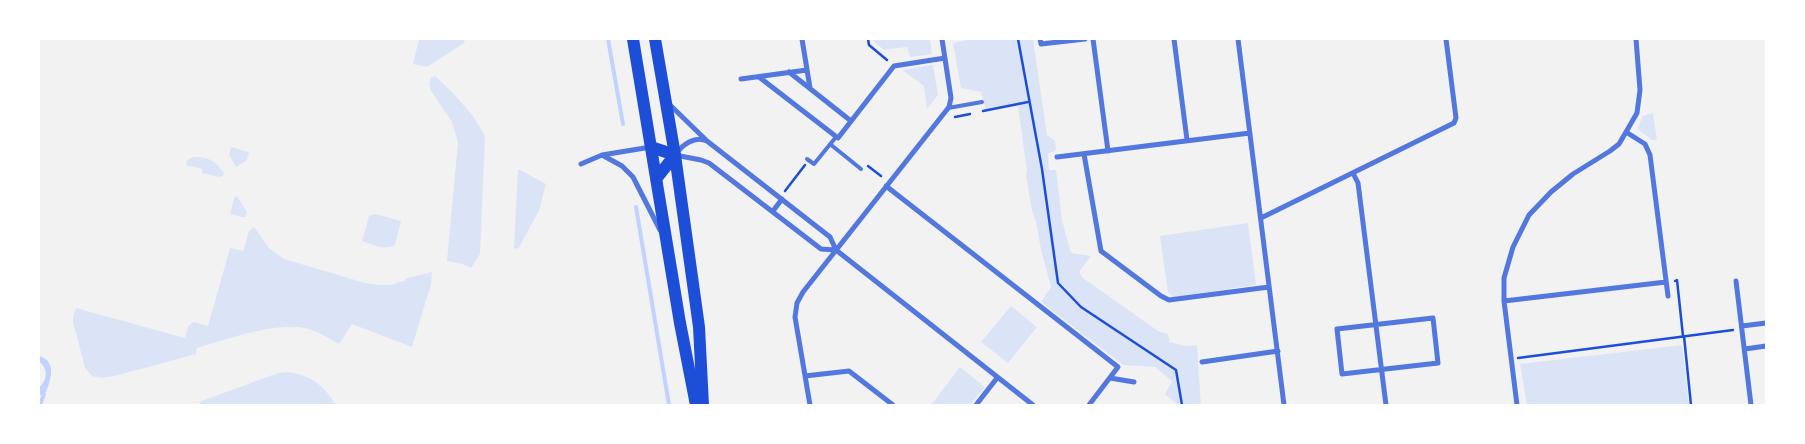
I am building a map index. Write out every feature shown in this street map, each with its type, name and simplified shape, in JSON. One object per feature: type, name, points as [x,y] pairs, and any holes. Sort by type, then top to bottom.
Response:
[{"type":"highway","points":[[633,39],[666,244],[696,405]]},
{"type":"highway","points":[[655,39],[675,155],[699,327],[703,405]]},
{"type":"highway","points":[[651,147],[675,155]]},
{"type":"highway","points":[[656,179],[675,155]]},
{"type":"street","points":[[802,39],[810,88]]},
{"type":"street","points":[[810,405],[795,320],[795,308],[801,294],[948,108],[951,100],[942,39]]},
{"type":"street","points":[[1041,41],[1085,39]]},
{"type":"street","points":[[1093,39],[1108,151]]},
{"type":"street","points":[[1174,39],[1187,140]]},
{"type":"street","points":[[1238,39],[1284,405]]},
{"type":"street","points":[[1261,218],[1456,121],[1446,39]]},
{"type":"street","points":[[1517,405],[1504,301],[1504,278],[1510,255],[1529,215],[1551,192],[1573,174],[1615,148],[1626,132],[1637,113],[1640,90],[1636,39]]},
{"type":"street","points":[[759,77],[838,138],[894,66],[945,58]]},
{"type":"street","points":[[741,80],[807,70]]},
{"type":"street","points":[[790,72],[852,121]]},
{"type":"street","points":[[666,100],[707,141],[830,237],[836,250],[1032,405]]},
{"type":"street","points":[[1626,132],[1644,143],[1649,152],[1668,296]]},
{"type":"street","points":[[1057,157],[1250,133]]},
{"type":"street","points":[[707,141],[693,140],[679,149],[675,155],[708,162],[820,248],[836,250]]},
{"type":"street","points":[[581,164],[602,155],[651,147]]},
{"type":"street","points":[[1084,154],[1101,251],[1161,296],[1169,300],[1270,286]]},
{"type":"street","points":[[602,155],[622,166],[633,177],[666,244]]},
{"type":"street","points":[[1353,173],[1358,184],[1386,405]]},
{"type":"street","points":[[886,186],[1118,367],[1089,405]]},
{"type":"street","points":[[773,211],[781,198]]},
{"type":"street","points":[[1736,281],[1751,405]]},
{"type":"street","points":[[1504,301],[1666,282]]},
{"type":"street","points":[[1433,318],[1438,362],[1342,374],[1337,329],[1376,324],[1433,318]]},
{"type":"street","points":[[1742,328],[1766,323]]},
{"type":"street","points":[[1744,349],[1766,346]]},
{"type":"street","points":[[1202,362],[1278,351]]},
{"type":"street","points":[[805,376],[849,371],[893,405]]},
{"type":"street","points":[[976,405],[997,378]]},
{"type":"street","points":[[1110,378],[1134,382]]},
{"type":"lane","points":[[948,108],[982,102]]},
{"type":"lane","points":[[808,160],[814,164],[836,137]]},
{"type":"lane","points":[[830,144],[861,169]]},
{"type":"path","points":[[868,39],[869,44],[894,66]]},
{"type":"path","points":[[1018,39],[1028,102],[1042,169],[1058,283],[1081,307],[1176,370],[1182,405]]},
{"type":"path","points":[[982,112],[1028,102]]},
{"type":"path","points":[[955,117],[973,113]]},
{"type":"path","points":[[781,198],[808,160]]},
{"type":"path","points":[[1666,282],[1677,280],[1691,405]]},
{"type":"path","points":[[1512,358],[1742,328]]},
{"type":"shaded area","points":[[419,39],[465,39],[464,43],[427,67],[413,64]]},
{"type":"shaded area","points":[[871,39],[930,39],[932,54],[910,57],[907,47],[884,50]]},
{"type":"shaded area","points":[[973,39],[1033,39],[1047,135],[1055,141],[1056,150],[1048,154],[1049,170],[1056,170],[1062,220],[1071,253],[1091,256],[1079,272],[1083,278],[1158,331],[1168,334],[1170,342],[1186,346],[1197,345],[1201,405],[1176,405],[1165,394],[1172,381],[1155,367],[1123,365],[1041,302],[1051,287],[1032,211],[1018,106],[986,110],[981,92],[961,88],[953,43]]},
{"type":"shaded area","points":[[933,65],[938,95],[927,109],[924,86],[902,70]]},
{"type":"shaded area","points":[[435,76],[473,116],[485,136],[480,254],[471,268],[447,261],[458,142],[452,122],[431,91],[429,85],[431,77]]},
{"type":"shaded area","points":[[1653,113],[1657,140],[1652,140],[1640,131],[1638,127],[1643,116]]},
{"type":"shaded area","points":[[231,147],[249,152],[247,160],[236,167],[229,155]]},
{"type":"shaded area","points":[[193,157],[203,157],[215,162],[224,173],[223,176],[219,177],[202,173],[202,169],[186,165],[187,160]]},
{"type":"shaded area","points":[[518,169],[546,184],[539,211],[518,249],[514,248]]},
{"type":"shaded area","points":[[237,196],[247,212],[245,217],[230,214],[234,198]]},
{"type":"shaded area","points":[[375,214],[401,221],[395,245],[383,247],[362,241],[369,216]]},
{"type":"shaded area","points":[[1248,223],[1256,285],[1174,297],[1168,292],[1160,236]]},
{"type":"shaded area","points":[[254,227],[269,248],[284,259],[365,283],[392,285],[403,282],[407,278],[432,272],[431,284],[412,347],[352,324],[339,344],[322,334],[308,329],[279,327],[197,348],[196,354],[115,376],[101,378],[92,376],[85,368],[73,322],[76,308],[185,338],[188,326],[194,322],[208,326],[230,248],[243,251],[249,231]]},
{"type":"shaded area","points":[[1011,306],[1037,327],[1008,363],[981,342]]},
{"type":"shaded area","points":[[1682,345],[1689,405],[1527,405],[1520,364]]},
{"type":"shaded area","points":[[960,367],[985,387],[970,405],[931,405]]},
{"type":"shaded area","points":[[290,372],[312,379],[327,392],[336,405],[201,405],[199,402],[278,373]]},
{"type":"water","points":[[39,356],[45,358],[48,362],[51,376],[46,392],[39,396],[39,388],[44,382],[46,371],[39,362]]},
{"type":"waterway","points":[[608,39],[623,124]]},
{"type":"waterway","points":[[636,207],[669,405]]},
{"type":"waterway","points":[[40,405],[44,394]]}]
